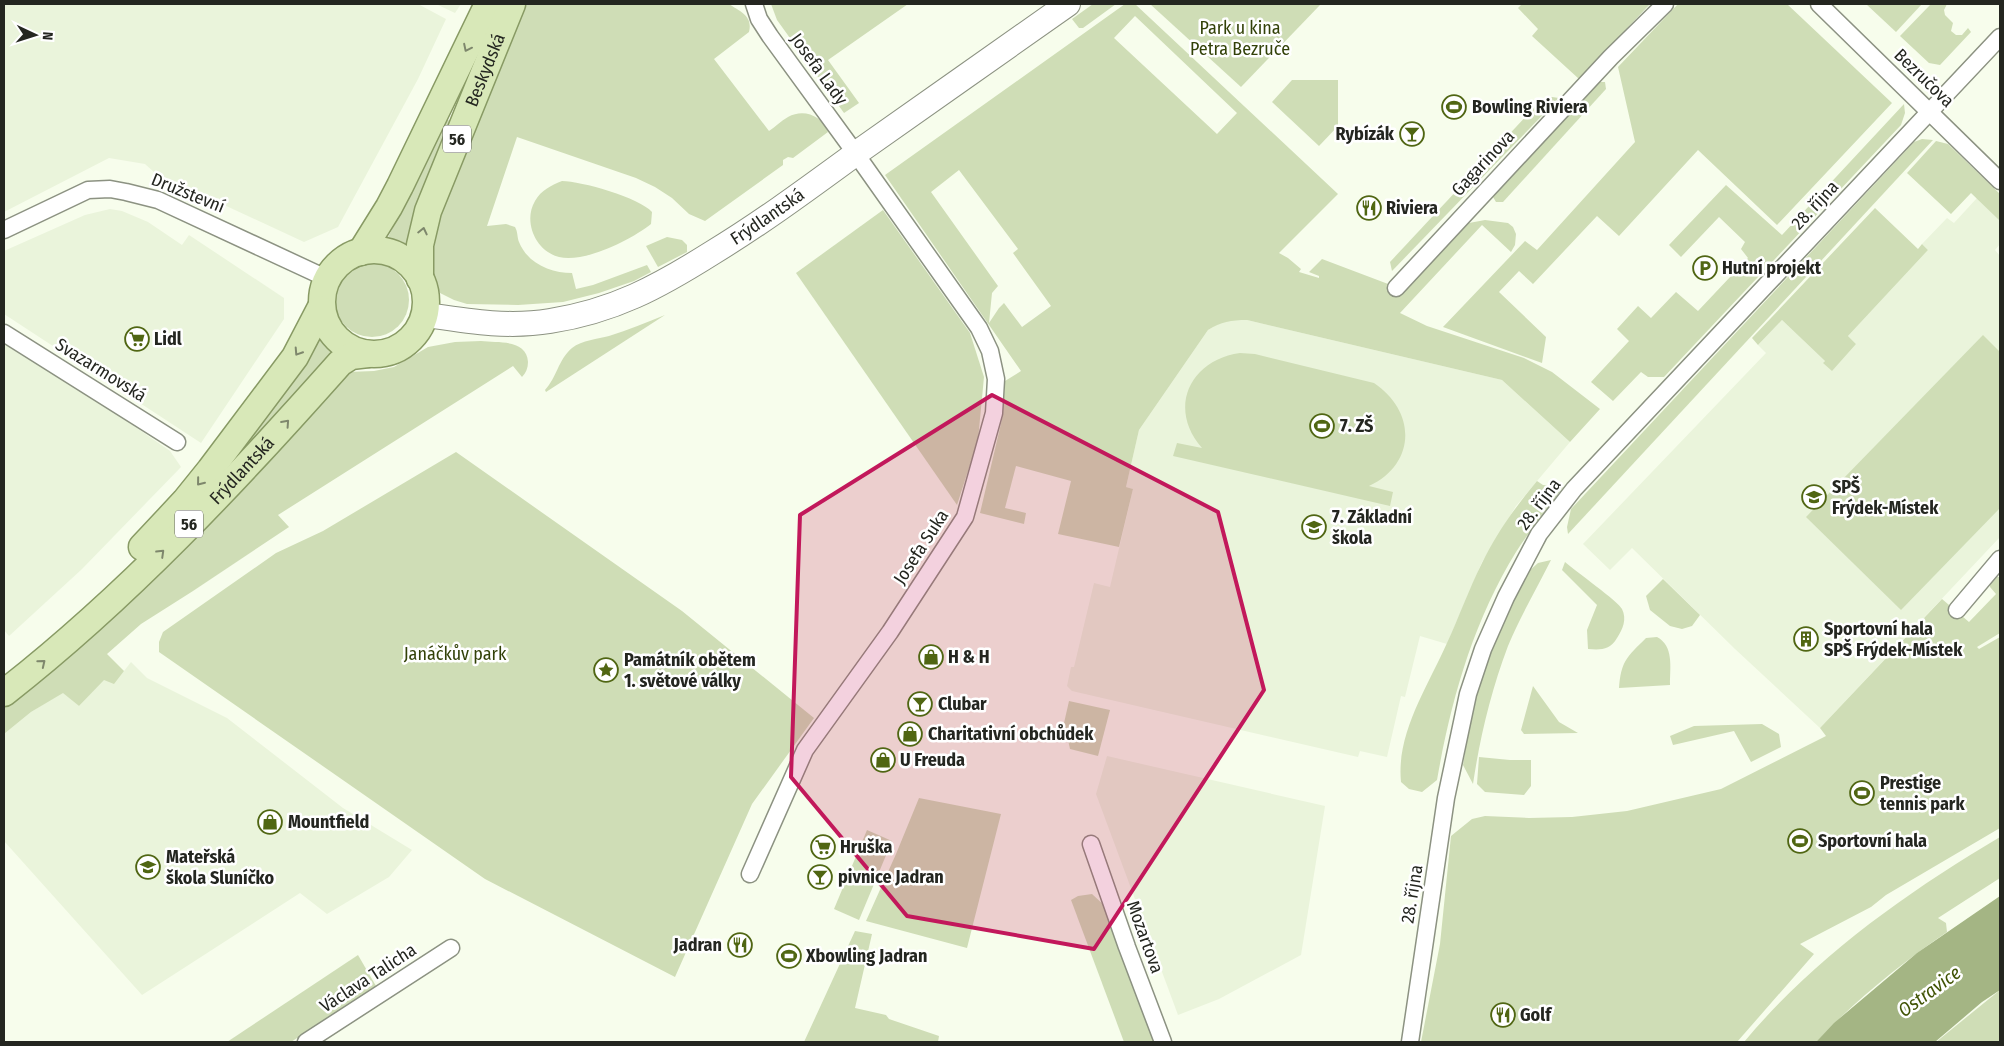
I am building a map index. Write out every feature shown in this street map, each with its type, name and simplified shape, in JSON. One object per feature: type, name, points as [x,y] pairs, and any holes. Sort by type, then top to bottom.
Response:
[{"type":"main road","name":"Beskydská","points":[[361,252],[390,207],[488,4]]},
{"type":"main road","name":"Beskydská","points":[[420,279],[420,244],[428,211],[512,4]]},
{"type":"main road","name":"56","points":[[381,250],[400,256],[408,262],[420,279],[425,295],[426,315],[418,332],[405,346],[387,353],[368,354],[348,347],[327,326],[320,308],[320,298],[326,278],[340,261],[361,252],[381,250]]},
{"type":"main road","name":"Frýdlantská","points":[[4,671],[52,632],[99,589],[185,500],[295,357],[320,308]]},
{"type":"main road","name":"Frýdlantská","points":[[4,693],[63,645],[168,546],[275,436],[340,363],[351,356],[368,354]]},
{"type":"street","name":"Josefa Lady","points":[[754,4],[759,19],[770,36],[856,154]]},
{"type":"street","name":"Frýdlantská","points":[[426,315],[472,322],[530,324],[583,314],[626,301],[680,274],[742,235],[817,184],[856,154],[1068,4]]},
{"type":"street","name":"Gagarinova","points":[[1396,288],[1611,57],[1665,4]]},
{"type":"street","name":"Bezručova","points":[[1819,4],[2000,181]]},
{"type":"street","name":"28. října","points":[[1410,1042],[1446,798],[1468,694],[1483,650],[1506,597],[1539,534],[1574,489],[2000,37]]},
{"type":"street","name":"Josefa Suka","points":[[750,874],[805,750],[890,632],[964,517],[994,413],[996,379],[990,351],[978,328],[856,154]]},
{"type":"street","name":"Družstevní","points":[[4,230],[88,190],[99,189],[126,192],[158,200],[326,278]]},
{"type":"street","name":"Svazarmovská","points":[[4,333],[177,442]]},
{"type":"street","points":[[1957,610],[2000,560]]},
{"type":"street","name":"Mozartova","points":[[1091,844],[1163,1042]]},
{"type":"street","name":"Václava Talicha","points":[[306,1042],[451,948]]},
{"type":"highlighted area","points":[[992,395],[1218,512],[1264,690],[1094,949],[907,916],[791,777],[800,515]]},
{"type":"shaded area","points":[[4,4],[418,4],[446,19],[418,79],[338,227],[304,242],[155,173],[145,164],[109,158],[4,212]]},
{"type":"shaded area","points":[[436,4],[461,4],[455,13]]},
{"type":"shaded area","name":"SPŠ Frýdek-Místek","points":[[1977,198],[2000,221],[2000,244],[1995,250],[2000,256],[2000,537],[1820,728],[1735,649],[1632,548],[1610,570],[1583,544],[1766,353],[1758,345],[1782,320],[1825,361],[1823,363],[1856,344],[1848,336],[1928,250],[1922,244],[1947,218],[1954,223]]},
{"type":"shaded area","points":[[110,209],[122,211],[148,222],[182,245],[189,235],[284,298],[284,319],[201,443],[4,314],[4,251],[85,215]]},
{"type":"shaded area","name":"7. Základní škola","points":[[1230,320],[1247,320],[1502,380],[1570,442],[1516,506],[1482,562],[1447,644],[1420,636],[1405,697],[1401,696],[1387,757],[1360,751],[1358,757],[1072,691],[1067,686],[1071,667],[1074,667],[1094,583],[1110,587],[1133,489],[1126,487],[1139,430],[1208,330]]},
{"type":"shaded area","points":[[4,344],[105,406],[170,451],[181,467],[82,569],[9,636],[4,630]]},
{"type":"shaded area","points":[[131,662],[147,678],[227,718],[343,808],[412,850],[389,877],[327,914],[300,893],[142,995],[4,841],[4,734],[31,712],[63,692],[79,706],[104,679],[124,671]]},
{"type":"shaded area","points":[[1107,756],[1325,806],[1301,955],[1219,999],[1178,1015],[1096,794]]},
{"type":"green space","points":[[525,4],[729,4],[748,18],[749,32],[714,59],[769,131],[788,117],[800,113],[817,118],[828,132],[793,158],[788,157],[783,160],[783,165],[705,221],[689,214],[672,198],[636,178],[517,137],[487,226],[506,224],[515,227],[519,242],[528,256],[548,269],[572,273],[576,289],[593,285],[647,265],[651,272],[634,281],[599,293],[563,302],[518,305],[467,304],[454,300],[440,293],[432,279],[431,237]]},
{"type":"green space","points":[[771,4],[908,4],[828,60],[859,103],[844,113],[777,20]]},
{"type":"green space","points":[[1093,4],[1116,4],[1083,28],[1079,28],[1072,19]]},
{"type":"green space","points":[[1125,4],[1135,4],[1338,194],[1279,253],[1301,269],[1299,272],[1319,278],[1319,276],[1309,272],[1322,259],[1404,290],[1469,223],[1485,220],[1508,223],[1513,227],[1516,234],[1515,245],[1511,252],[1482,225],[1400,313],[1427,326],[1524,358],[1552,372],[1600,409],[1570,442],[1502,380],[1247,320],[1231,321],[1208,330],[1139,430],[1126,487],[1133,489],[1119,547],[1058,534],[1071,481],[1016,466],[1005,508],[1026,513],[1024,524],[980,513],[1003,415],[1005,381],[1021,371],[885,175]],"holes":[[[1135,16],[1237,113],[1217,134],[1114,38]],[[959,170],[1018,249],[1013,253],[1051,306],[1022,327],[1004,303],[989,323],[992,293],[998,286],[931,192]]]},
{"type":"green space","name":"Park u kina Petra Bezruče","points":[[1150,4],[1321,4],[1241,87]]},
{"type":"green space","points":[[1522,4],[1650,4],[1579,79],[1532,36],[1538,29],[1518,8]]},
{"type":"green space","points":[[1678,4],[1787,4],[1892,103],[1777,225],[1698,150],[1619,236],[1597,216],[1533,284],[1519,271],[1499,292],[1546,337],[1542,363],[1443,327],[1525,241],[1537,250],[1635,142],[1618,67]]},
{"type":"green space","points":[[1866,4],[1922,4],[1896,32]]},
{"type":"green space","points":[[1931,4],[1947,4],[1944,10],[1945,15],[1953,23],[1951,31],[1956,35],[1962,35],[1968,28],[1971,32],[1940,65],[1929,63],[1900,36]]},
{"type":"green space","points":[[1292,80],[1338,80],[1338,126],[1319,146],[1272,102]]},
{"type":"green space","points":[[1599,82],[1605,82],[1606,89],[1503,202],[1496,202],[1493,197]]},
{"type":"green space","points":[[1559,98],[1392,271],[1390,262],[1542,99]]},
{"type":"green space","points":[[1904,104],[1905,113],[1901,125],[1664,377],[1648,377],[1641,372],[1613,401],[1591,382],[1629,341],[1617,329],[1638,306],[1651,318],[1676,292],[1698,311],[1748,258],[1741,249],[1745,242],[1719,217],[1681,257],[1669,245],[1726,185],[1782,235]]},
{"type":"green space","points":[[443,118],[453,122],[409,247],[402,242],[387,239],[407,201]]},
{"type":"green space","points":[[1922,139],[1933,140],[1568,534],[1567,527],[1571,509],[1914,142]]},
{"type":"green space","points":[[1936,141],[1948,144],[2000,194],[2000,221],[1971,193],[1951,214],[1907,173]]},
{"type":"green space","points":[[562,181],[596,187],[636,201],[652,212],[651,224],[620,243],[582,257],[559,257],[551,254],[543,249],[538,242],[531,226],[530,217],[535,201],[540,194]]},
{"type":"green space","points":[[1875,208],[1918,249],[1922,244],[1928,250],[1848,336],[1856,344],[1832,371],[1823,363],[1825,361],[1782,320],[1758,345],[1752,338]]},
{"type":"green space","points":[[883,210],[970,333],[984,377],[978,440],[957,505],[796,273]]},
{"type":"green space","points":[[667,237],[682,240],[687,245],[687,252],[658,267],[646,246]]},
{"type":"green space","points":[[372,263],[393,269],[403,279],[409,300],[403,321],[393,331],[372,337],[351,331],[341,321],[335,300],[341,279],[351,269]]},
{"type":"green space","points":[[665,315],[546,392],[545,390],[567,353],[576,345],[616,334]]},
{"type":"green space","points":[[1983,335],[2000,352],[2000,508],[1901,610],[1806,517]]},
{"type":"green space","points":[[319,337],[335,353],[224,474]]},
{"type":"green space","points":[[455,342],[503,342],[523,349],[528,362],[526,372],[522,377],[513,366],[278,515],[289,527],[141,624],[107,654],[124,671],[114,684],[104,680],[79,706],[63,693],[31,712],[4,734],[4,705],[348,372],[374,371],[394,367],[428,347]]},
{"type":"green space","points":[[1240,353],[1255,354],[1374,383],[1388,395],[1398,408],[1404,423],[1403,451],[1396,465],[1369,486],[1393,492],[1390,506],[1173,456],[1177,443],[1202,448],[1192,433],[1186,417],[1185,402],[1189,388],[1208,365],[1223,357]]},
{"type":"green space","name":"Janáčkův park","points":[[456,452],[682,611],[814,718],[752,804],[675,977],[485,879],[159,652],[159,642],[163,632],[276,553],[323,531]]},
{"type":"green space","points":[[1537,481],[1543,485],[1563,487],[1516,552],[1487,606],[1457,691],[1437,780],[1422,792],[1409,789],[1401,782],[1401,764],[1403,746],[1415,710],[1488,552],[1507,520]]},
{"type":"green space","points":[[1551,560],[1518,624],[1496,680],[1479,749],[1473,784],[1463,765],[1472,711],[1483,669],[1504,619],[1528,572],[1538,563]]},
{"type":"green space","points":[[1565,562],[1605,593],[1622,609],[1624,616],[1623,628],[1614,642],[1608,647],[1588,649],[1587,630],[1597,605],[1562,570]]},
{"type":"green space","points":[[1997,577],[2000,577],[2000,633],[1977,647],[1979,649],[2000,637],[2000,828],[1886,895],[1871,907],[1800,944],[1814,954],[1737,1042],[1421,1042],[1440,944],[1451,836],[1472,819],[1485,816],[1572,817],[1627,811],[1721,789],[1826,736],[1820,728],[1942,599],[1969,622],[1996,594],[1990,587],[1990,584]]},
{"type":"green space","points":[[1663,579],[1700,615],[1692,626],[1682,629],[1670,626],[1650,610],[1646,596]]},
{"type":"green space","points":[[1657,637],[1669,651],[1670,685],[1619,688],[1621,671],[1626,660],[1646,638]]},
{"type":"green space","points":[[1533,686],[1559,722],[1578,733],[1524,734],[1521,730]]},
{"type":"green space","points":[[1069,701],[1110,710],[1098,756],[1070,749],[1064,723]]},
{"type":"green space","points":[[1762,724],[1779,734],[1781,747],[1751,762],[1734,731],[1673,745],[1670,736],[1694,726]]},
{"type":"green space","points":[[1479,757],[1531,760],[1531,786],[1524,795],[1485,792],[1477,784]]},
{"type":"green space","points":[[919,798],[1001,814],[967,948],[866,921]]},
{"type":"green space","points":[[867,830],[892,841],[859,920],[834,909]]},
{"type":"green space","points":[[2000,837],[2000,878],[1938,918],[1946,923],[1947,932],[1878,984],[1816,1042],[1744,1042],[1801,982],[1863,929],[1930,881]]},
{"type":"green space","points":[[1092,894],[1105,906],[1157,1042],[1124,1042],[1071,900],[1078,896]]},
{"type":"green space","points":[[855,931],[872,934],[855,1008],[886,1015],[889,1019],[939,1036],[938,1042],[804,1042]]},
{"type":"green space","points":[[358,955],[376,986],[291,1042],[227,1042]]},
{"type":"green space","points":[[2000,990],[2000,1042],[1936,1042]]},
{"type":"water","name":"Ostravice","points":[[2000,896],[2000,990],[1982,1002],[1935,1042],[1816,1042],[1834,1023],[1917,953]]},
{"type":"place","name":"Bowling Riviera","points":[[1454,107]]},
{"type":"place","name":"Rybízák","points":[[1412,134]]},
{"type":"place","name":"Riviera","points":[[1369,208]]},
{"type":"place","name":"Hutní projekt","points":[[1705,268]]},
{"type":"place","name":"Lidl","points":[[137,339]]},
{"type":"place","name":"7. ZŠ","points":[[1322,426]]},
{"type":"place","name":"SPŠ Frýdek-Místek","points":[[1814,497]]},
{"type":"place","name":"7. Základní škola","points":[[1314,527]]},
{"type":"place","name":"Sportovní hala SPŠ Frýdek-Místek","points":[[1806,639]]},
{"type":"place","name":"H & H","points":[[931,657]]},
{"type":"place","name":"Památník obětem 1. světové války","points":[[606,670]]},
{"type":"place","name":"Clubar","points":[[920,704]]},
{"type":"place","name":"Charitativní obchůdek","points":[[910,734]]},
{"type":"place","name":"U Freuda","points":[[883,760]]},
{"type":"place","name":"Prestige tennis park","points":[[1862,793]]},
{"type":"place","name":"Mountfield","points":[[270,822]]},
{"type":"place","name":"Sportovní hala","points":[[1800,841]]},
{"type":"place","name":"Hruška","points":[[823,847]]},
{"type":"place","name":"Mateřská škola Sluníčko","points":[[148,867]]},
{"type":"place","name":"pivnice Jadran","points":[[820,877]]},
{"type":"place","name":"Jadran","points":[[740,945]]},
{"type":"place","name":"Xbowling Jadran","points":[[789,956]]},
{"type":"place","name":"Golf","points":[[1503,1015]]}]
